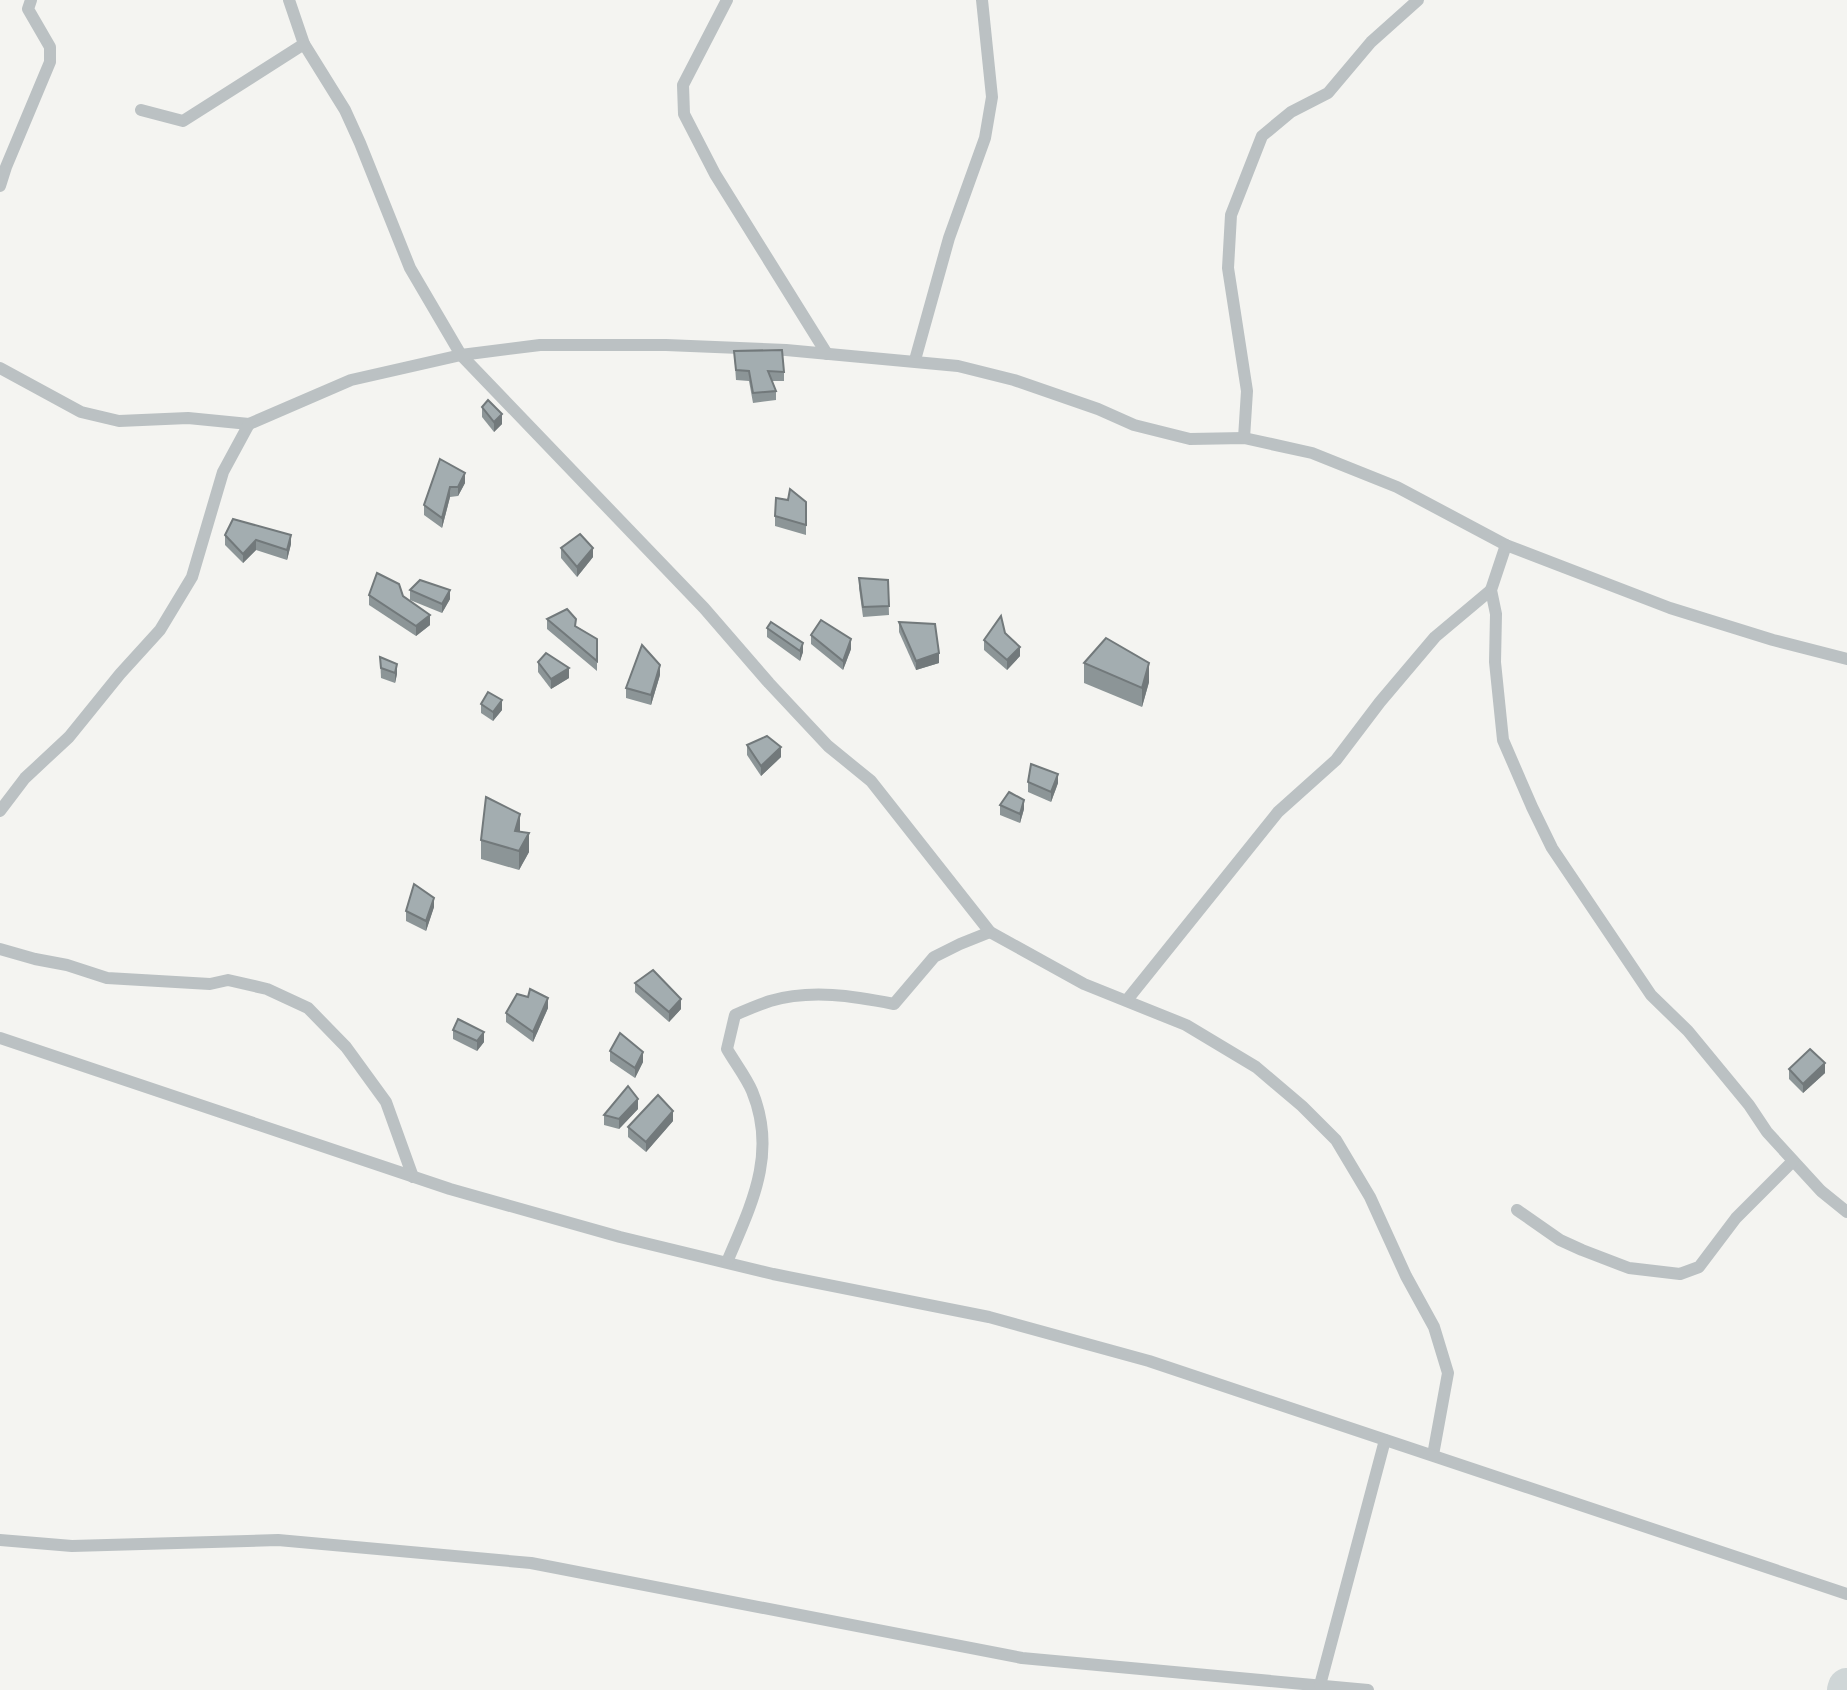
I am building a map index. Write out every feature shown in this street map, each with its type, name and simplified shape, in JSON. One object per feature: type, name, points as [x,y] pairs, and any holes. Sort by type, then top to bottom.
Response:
[{"type":"street","points":[[0,186],[50,62],[50,47],[28,9],[31,0]]},
{"type":"street","points":[[289,0],[304,44],[345,110],[410,268],[461,355],[704,608],[828,746],[871,781],[990,932],[1084,984],[1186,1025],[1256,1067],[1302,1106],[1336,1140],[1370,1197],[1406,1276],[1434,1328],[1448,1373],[1433,1455]]},
{"type":"street","points":[[727,0],[682,85],[684,114],[715,174],[827,354]]},
{"type":"street","points":[[915,360],[949,238],[985,138],[992,97],[982,0]]},
{"type":"street","points":[[1244,438],[1247,391],[1228,268],[1231,215],[1262,136],[1291,112],[1328,93],[1371,42],[1418,0]]},
{"type":"street","points":[[141,110],[183,121],[304,44]]},
{"type":"street","points":[[0,368],[81,412],[119,421],[188,418],[249,424],[351,380],[461,355],[540,345],[666,345],[915,360],[958,366],[1014,380],[1098,409],[1133,425],[1190,439],[1244,438],[1312,453],[1396,486],[1506,545],[1670,608],[1773,640],[1847,659]]},
{"type":"street","points":[[0,811],[25,778],[69,737],[160,630],[192,577],[223,472],[249,424]]},
{"type":"street","points":[[1506,545],[1491,590],[1496,614],[1495,662],[1503,740],[1552,848],[1651,995],[1688,1031],[1793,1161],[1821,1191],[1847,1212]]},
{"type":"street","points":[[1127,1000],[1278,811],[1336,760],[1435,637],[1491,590]]},
{"type":"street","points":[[727,1262],[755,1195],[765,1140],[752,1091],[727,1049],[734,1015],[772,1000],[816,994],[865,998],[894,1004],[934,957],[990,932]]},
{"type":"street","points":[[0,949],[107,978],[210,984],[228,980],[267,989],[308,1008],[346,1047],[386,1102],[414,1177]]},
{"type":"street","points":[[0,1038],[414,1177],[620,1237],[989,1317],[1149,1361],[1847,1594]]},
{"type":"street","points":[[1517,1210],[1560,1240],[1582,1250],[1629,1268],[1680,1274],[1699,1266],[1736,1218],[1793,1161]]},
{"type":"street","points":[[1320,1685],[1385,1440]]},
{"type":"street","points":[[0,1540],[72,1546],[278,1540],[531,1563],[1021,1658],[1368,1690]]},
{"type":"building","points":[[782,350],[784,372],[768,371],[776,391],[753,393],[749,371],[736,370],[734,351]]},
{"type":"building","points":[[488,400],[502,414],[494,422],[482,407]]},
{"type":"building","points":[[440,459],[465,473],[458,487],[450,487],[442,518],[424,505]]},
{"type":"building","points":[[790,489],[806,502],[806,525],[775,516],[776,498],[788,500]]},
{"type":"building","points":[[233,519],[291,535],[287,550],[256,540],[243,554],[225,535]]},
{"type":"building","points":[[580,534],[593,548],[577,567],[561,548]]},
{"type":"building","points":[[377,573],[399,584],[403,596],[430,615],[416,626],[369,595]]},
{"type":"building","points":[[859,578],[888,580],[889,606],[863,607]]},
{"type":"building","points":[[420,580],[450,590],[442,604],[410,590]]},
{"type":"building","points":[[567,609],[576,619],[575,626],[597,639],[597,661],[547,619]]},
{"type":"building","points":[[1001,616],[1005,633],[1020,647],[1007,660],[984,640]]},
{"type":"building","points":[[821,620],[851,639],[843,661],[811,635]]},
{"type":"building","points":[[771,622],[803,643],[800,651],[767,628]]},
{"type":"building","points":[[899,622],[935,624],[939,653],[916,661]]},
{"type":"building","points":[[1106,638],[1149,663],[1142,688],[1084,663]]},
{"type":"building","points":[[642,645],[660,665],[651,695],[626,688]]},
{"type":"building","points":[[546,653],[569,668],[551,679],[538,662]]},
{"type":"building","points":[[380,657],[397,664],[395,673],[381,668]]},
{"type":"building","points":[[488,692],[502,700],[493,712],[481,704]]},
{"type":"building","points":[[767,736],[781,747],[761,766],[747,745]]},
{"type":"building","points":[[1031,764],[1058,774],[1051,792],[1028,782]]},
{"type":"building","points":[[1009,792],[1024,800],[1020,814],[1000,805]]},
{"type":"building","points":[[486,797],[520,814],[515,831],[529,833],[519,851],[481,840]]},
{"type":"building","points":[[414,884],[434,898],[426,921],[406,911]]},
{"type":"building","points":[[653,970],[681,999],[669,1012],[635,983]]},
{"type":"building","points":[[530,989],[548,998],[533,1032],[506,1013],[517,994],[528,997]]},
{"type":"building","points":[[458,1019],[484,1032],[477,1041],[453,1030]]},
{"type":"building","points":[[620,1033],[643,1052],[635,1068],[610,1051]]},
{"type":"building","points":[[1810,1049],[1825,1063],[1803,1084],[1789,1069]]},
{"type":"building","points":[[628,1086],[638,1099],[619,1119],[604,1115]]},
{"type":"building","points":[[658,1095],[673,1111],[646,1142],[628,1127]]}]
